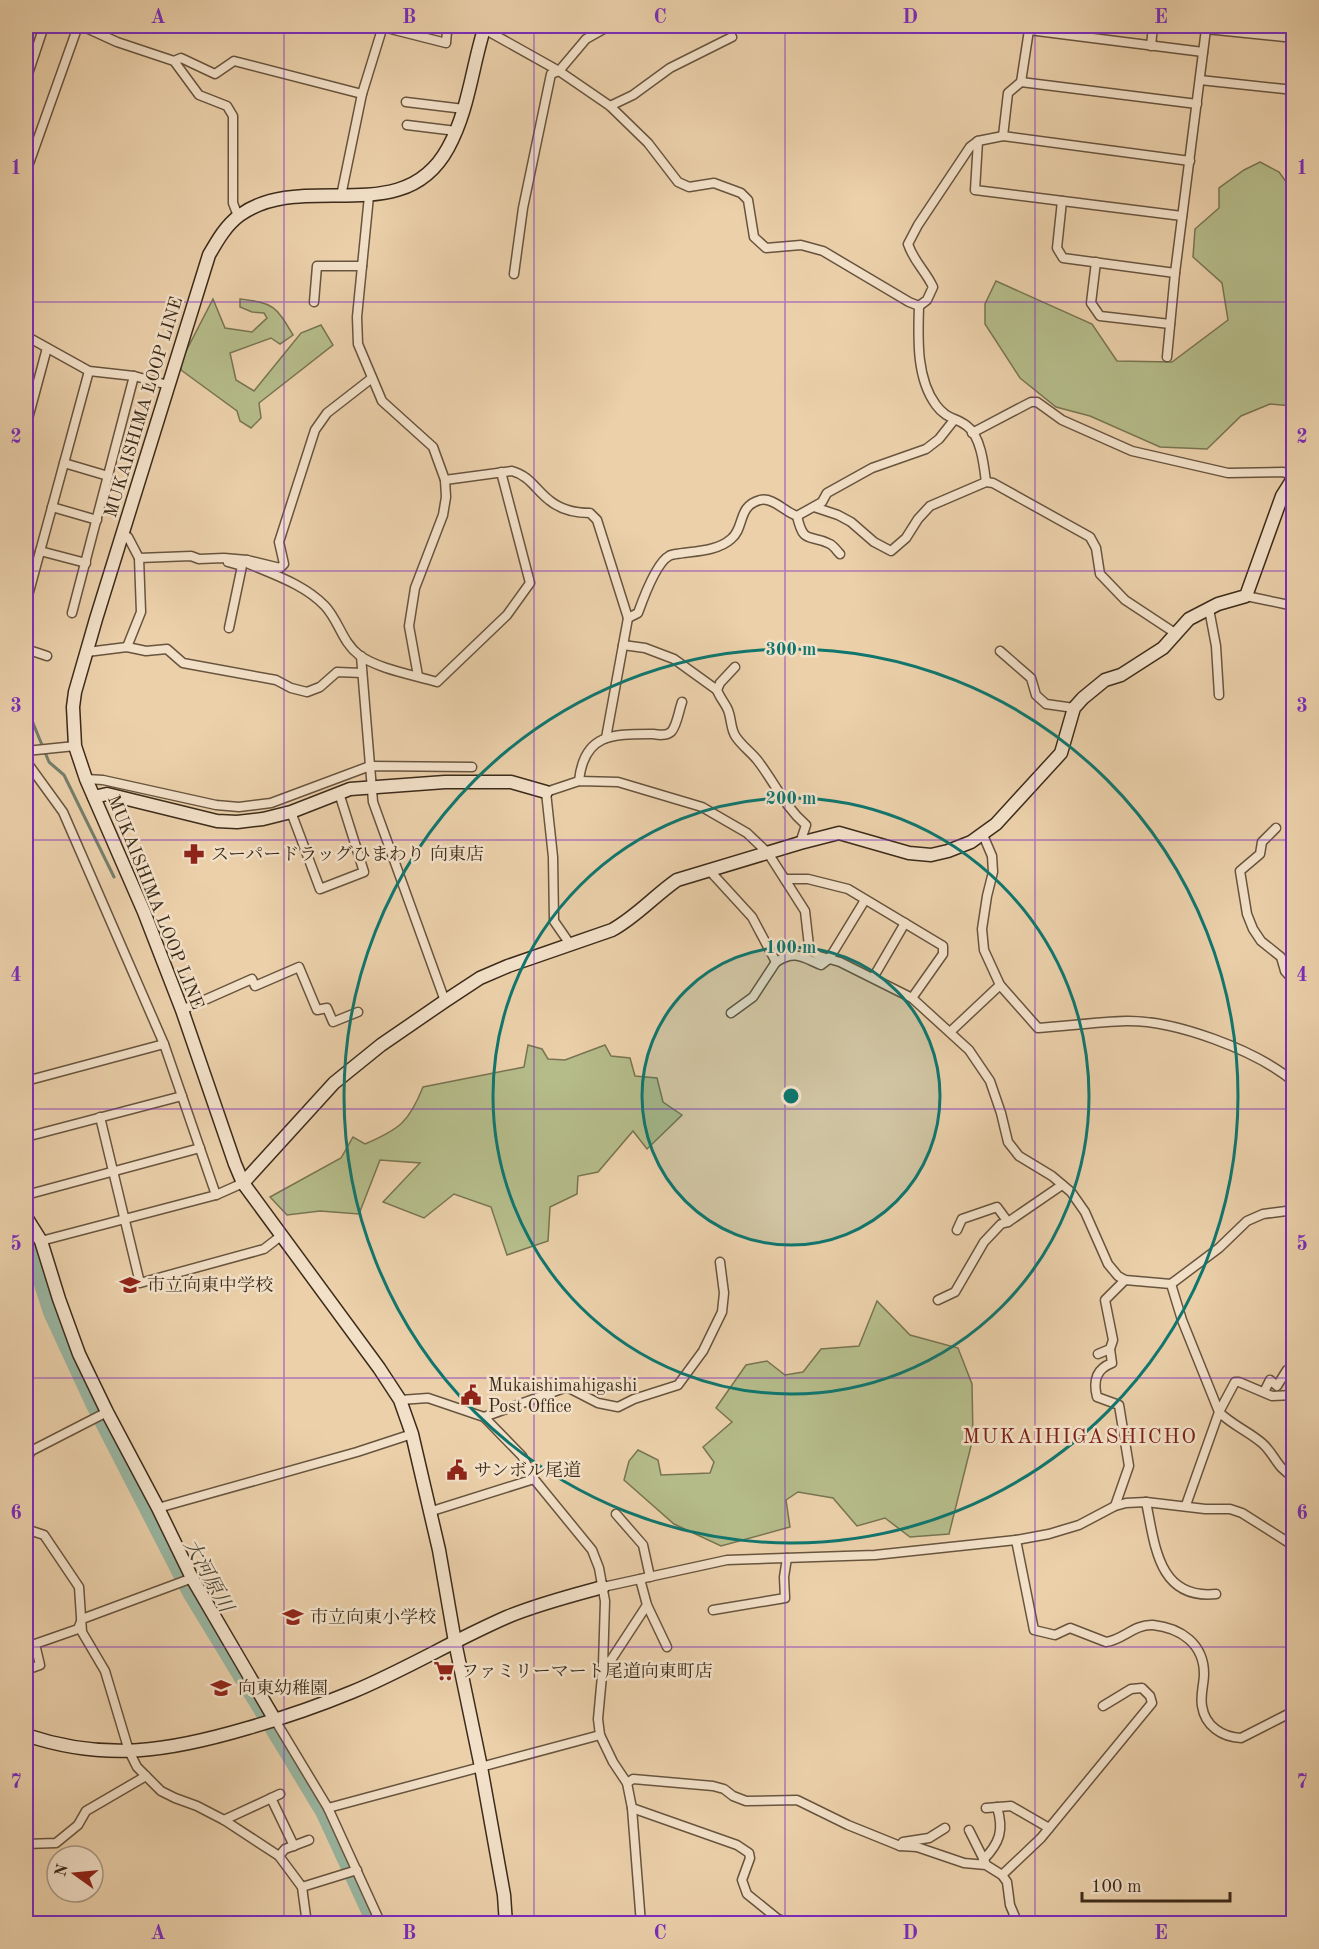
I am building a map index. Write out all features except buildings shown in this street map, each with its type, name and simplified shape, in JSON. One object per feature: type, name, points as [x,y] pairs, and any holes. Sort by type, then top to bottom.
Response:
[{"type":"street","points":[[26,80],[44,26]]},
{"type":"street","points":[[26,166],[80,26],[117,42],[174,61],[199,95],[226,106],[233,116],[233,202],[238,216]]},
{"type":"street","points":[[341,196],[362,94],[383,26],[446,43],[447,31],[457,26]]},
{"type":"street","points":[[514,274],[523,208],[551,74],[559,71],[586,39],[609,26]]},
{"type":"street","points":[[1150,45],[1153,26]]},
{"type":"street","points":[[484,27],[559,71],[610,106],[648,143],[678,182],[689,187],[714,183],[741,193],[748,200],[754,237],[766,248],[801,245],[823,251],[919,306]]},
{"type":"street","name":"MUKAISHIMA LOOP LINE","points":[[484,27],[464,109],[447,150],[433,168],[418,180],[394,191],[369,196],[281,197],[258,205],[238,216],[222,234],[209,255],[122,535],[75,692],[73,707],[75,746],[86,779],[144,912],[182,1010],[243,1183],[400,1400],[412,1434],[439,1550],[504,1895],[506,1923]]},
{"type":"street","points":[[1003,136],[1008,93],[1022,82],[1029,28],[1203,52]]},
{"type":"street","points":[[1167,357],[1175,273],[1206,29],[1293,38]]},
{"type":"street","points":[[610,106],[633,95],[670,68],[732,37]]},
{"type":"street","points":[[174,61],[181,58],[215,74],[234,61],[362,94]]},
{"type":"street","points":[[1200,80],[1293,90]]},
{"type":"street","points":[[1022,82],[1197,104]]},
{"type":"street","points":[[406,102],[464,109]]},
{"type":"street","points":[[407,125],[456,131]]},
{"type":"street","points":[[919,306],[927,300],[933,286],[927,275],[912,258],[908,244],[918,225],[970,147],[978,141],[1003,136],[1190,161]]},
{"type":"street","points":[[978,141],[975,190],[1182,216]]},
{"type":"street","points":[[369,196],[357,317],[358,344],[382,401],[433,447],[445,480],[446,497],[443,515],[415,588],[409,626],[418,676]]},
{"type":"street","points":[[1062,201],[1057,248],[1063,258],[1175,273]]},
{"type":"street","points":[[1096,262],[1091,303],[1100,316],[1170,324]]},
{"type":"street","points":[[314,302],[317,266],[362,266]]},
{"type":"street","points":[[919,306],[920,361],[926,386],[936,405],[954,420],[967,426],[972,433],[983,457],[986,482]]},
{"type":"street","points":[[26,336],[89,371],[134,376],[168,385]]},
{"type":"street","points":[[26,426],[47,348]]},
{"type":"street","points":[[26,603],[89,371]]},
{"type":"street","points":[[72,613],[134,376]]},
{"type":"street","points":[[139,558],[191,556],[199,559],[224,558],[247,560],[280,568],[284,564],[279,542],[315,430],[327,413],[372,378]]},
{"type":"street","points":[[972,433],[1031,402],[1037,402],[1062,420],[1132,451],[1228,473],[1283,472],[1293,476],[1282,496],[1246,596]]},
{"type":"street","points":[[628,618],[638,613],[644,595],[661,565],[669,556],[716,548],[732,539],[746,508],[759,500],[769,500],[788,513],[797,516],[822,502],[827,493],[872,468],[926,448],[939,439],[954,420]]},
{"type":"street","points":[[64,463],[108,476]]},
{"type":"street","points":[[445,480],[512,471],[532,481],[549,500],[575,513],[590,513],[597,520],[628,618],[606,738]]},
{"type":"street","points":[[247,560],[249,564],[293,582],[325,607],[347,643],[361,656],[399,672],[437,682],[507,615],[530,583],[501,472]]},
{"type":"street","points":[[814,507],[844,518],[874,542],[891,551],[906,538],[930,506],[986,482],[993,483],[1090,537],[1096,548],[1100,574],[1125,600],[1175,633]]},
{"type":"street","points":[[52,507],[97,520]]},
{"type":"street","points":[[797,516],[800,530],[805,537],[831,544],[840,554]]},
{"type":"street","points":[[122,535],[128,537],[139,558],[141,612],[127,647]]},
{"type":"street","points":[[40,551],[86,563]]},
{"type":"street","points":[[224,558],[225,562],[242,566],[229,628]]},
{"type":"street","points":[[41,1241],[216,1195],[243,1183],[334,1083],[381,1045],[480,978],[612,930],[628,921],[676,880],[839,833],[909,853],[931,855],[948,851],[983,835],[996,824],[1061,753],[1074,708],[1105,680],[1121,675],[1163,648],[1189,619],[1218,604],[1246,596],[1293,606]]},
{"type":"street","points":[[1209,609],[1216,646],[1219,694]]},
{"type":"street","points":[[623,645],[645,648],[674,659],[717,690],[728,711],[732,730],[759,761],[795,816],[806,825],[800,843]]},
{"type":"street","points":[[87,652],[127,647],[146,651],[167,649],[183,663],[276,680],[291,688],[307,692],[320,687],[337,672],[362,673]]},
{"type":"street","points":[[26,649],[47,656]]},
{"type":"street","points":[[1000,651],[1031,678],[1036,695],[1046,704],[1074,708]]},
{"type":"street","points":[[361,656],[373,802],[445,1001]]},
{"type":"street","points":[[717,690],[735,666]]},
{"type":"street","points":[[579,781],[587,750],[594,743],[606,738],[638,734],[667,735],[673,731],[682,702]]},
{"type":"street","points":[[28,751],[75,746]]},
{"type":"street","points":[[26,761],[63,812],[164,1044],[216,1195]]},
{"type":"street","points":[[86,779],[103,780],[216,805],[246,806],[271,803],[370,766],[472,767]]},
{"type":"street","points":[[94,797],[107,794],[217,821],[237,822],[291,812],[350,789],[445,782],[511,782],[546,792],[579,781],[618,782],[702,807],[747,833],[768,853],[805,911],[809,946],[819,956],[840,962],[912,998],[969,1050],[990,1081],[1008,1142],[1019,1156],[1071,1192],[1085,1212],[1108,1264],[1118,1276],[1125,1280],[1172,1284],[1219,1248],[1247,1221],[1263,1214],[1293,1210]]},
{"type":"street","points":[[546,792],[553,857],[554,921],[570,944]]},
{"type":"street","points":[[291,812],[320,889],[364,872],[339,794]]},
{"type":"street","points":[[1276,828],[1262,842],[1260,855],[1240,871],[1247,914],[1253,929],[1261,941],[1281,957],[1285,971],[1293,981]]},
{"type":"street","points":[[983,835],[992,856],[993,872],[982,929],[984,950],[1000,985],[1038,1028],[1127,1021],[1193,1032],[1235,1046],[1286,1075],[1293,1082]]},
{"type":"street","points":[[709,870],[752,917],[776,962]]},
{"type":"street","points":[[785,879],[808,879],[848,889],[943,946],[943,954],[912,998]]},
{"type":"street","points":[[731,1013],[753,997],[776,962],[788,954],[797,955],[821,965],[829,959],[865,900]]},
{"type":"street","points":[[873,978],[905,924]]},
{"type":"street","points":[[182,1010],[252,979],[255,986],[299,967],[317,1010],[327,1008],[333,1022],[358,1012]]},
{"type":"street","points":[[950,1032],[1000,985]]},
{"type":"street","points":[[26,1081],[164,1044]]},
{"type":"street","points":[[26,1137],[182,1096]]},
{"type":"street","points":[[100,1117],[140,1283],[264,1249],[282,1235]]},
{"type":"street","points":[[26,1195],[200,1148]]},
{"type":"street","points":[[938,1300],[956,1292],[984,1242],[1001,1224],[1008,1222],[1062,1185]]},
{"type":"street","points":[[957,1230],[962,1220],[997,1207],[1008,1222]]},
{"type":"street","points":[[26,1216],[41,1241],[79,1354],[107,1412],[192,1578],[328,1808],[381,1923]]},
{"type":"street","points":[[484,1417],[555,1389],[567,1387],[598,1403],[618,1407],[678,1384],[704,1351],[722,1312],[724,1293],[720,1262]]},
{"type":"street","points":[[1115,1506],[1130,1467],[1127,1449],[1119,1405],[1097,1397],[1094,1386],[1096,1375],[1104,1366],[1112,1363],[1110,1349],[1113,1340],[1105,1300],[1125,1280]]},
{"type":"street","points":[[1172,1284],[1182,1320],[1219,1412],[1227,1420],[1263,1443],[1282,1472],[1293,1477]]},
{"type":"street","points":[[1098,1354],[1110,1349]]},
{"type":"street","points":[[1264,1392],[1270,1380],[1277,1386],[1287,1370],[1293,1375]]},
{"type":"street","points":[[1186,1505],[1219,1412],[1235,1382],[1272,1395],[1293,1395]]},
{"type":"street","points":[[400,1400],[428,1398],[484,1417],[522,1456],[534,1479],[592,1550],[599,1568],[605,1601],[598,1719],[600,1735],[627,1784],[632,1808],[640,1923]]},
{"type":"street","points":[[26,1461],[31,1451],[107,1412]]},
{"type":"street","points":[[158,1508],[357,1452],[412,1434]]},
{"type":"street","points":[[429,1512],[534,1479]]},
{"type":"street","points":[[1146,1502],[1157,1556],[1165,1573],[1176,1584],[1188,1591],[1200,1595],[1216,1594]]},
{"type":"street","points":[[26,1735],[70,1746],[106,1751],[154,1750],[202,1741],[275,1720],[353,1692],[508,1617],[544,1603],[603,1587],[727,1560],[875,1555],[1016,1540],[1049,1534],[1079,1525],[1115,1506],[1146,1502],[1205,1509],[1230,1509],[1242,1513],[1293,1546]]},
{"type":"street","points":[[616,1514],[642,1545],[650,1577]]},
{"type":"street","points":[[26,1534],[32,1531],[44,1535],[80,1587],[82,1632],[105,1671],[129,1750],[137,1767],[161,1791],[224,1820],[279,1856],[302,1887],[307,1923]]},
{"type":"street","points":[[1016,1540],[1034,1630],[1056,1635],[1070,1628],[1106,1642],[1138,1626],[1152,1625],[1190,1638],[1203,1658],[1202,1707],[1207,1719],[1218,1733],[1232,1738],[1241,1738],[1293,1711]]},
{"type":"street","points":[[713,1610],[785,1598],[784,1576],[787,1558]]},
{"type":"street","points":[[640,1579],[647,1605],[667,1647]]},
{"type":"street","points":[[26,1670],[40,1665],[35,1644],[78,1629],[82,1619],[184,1582]]},
{"type":"street","points":[[603,1665],[611,1660],[647,1605]]},
{"type":"street","points":[[1002,1875],[1049,1828],[1152,1703],[1150,1696],[1142,1688],[1131,1689],[1103,1706]]},
{"type":"street","points":[[328,1808],[600,1735]]},
{"type":"street","points":[[26,1844],[56,1843],[78,1825],[86,1811],[146,1776]]},
{"type":"street","points":[[627,1784],[633,1779],[713,1786],[724,1789],[733,1796],[746,1801],[797,1800],[848,1825],[900,1846],[917,1847],[964,1863],[985,1863]]},
{"type":"street","points":[[224,1820],[280,1794]]},
{"type":"street","points":[[271,1798],[294,1846]]},
{"type":"street","points":[[986,1808],[1011,1806],[1049,1828]]},
{"type":"street","points":[[985,1863],[998,1842],[1002,1823],[997,1807]]},
{"type":"street","points":[[632,1808],[737,1845],[749,1853],[750,1858],[742,1881],[747,1894],[778,1919],[791,1923]]},
{"type":"street","points":[[900,1846],[903,1842],[929,1838],[945,1828]]},
{"type":"street","points":[[969,1830],[985,1863],[1002,1875],[1006,1882],[1010,1905],[1018,1923]]},
{"type":"street","points":[[279,1856],[285,1849],[309,1840]]},
{"type":"street","points":[[302,1887],[357,1870]]},
{"type":"green space","points":[[1260,162],[1279,172],[1293,191],[1293,239],[1286,263],[1293,274],[1293,406],[1270,404],[1241,416],[1207,449],[1160,447],[1090,416],[1056,407],[1020,378],[985,324],[985,304],[996,281],[1092,324],[1117,361],[1172,362],[1228,320],[1222,283],[1193,257],[1195,229],[1219,208],[1219,188],[1244,170]]},
{"type":"green space","points":[[213,299],[225,328],[252,332],[267,318],[264,313],[252,312],[240,307],[240,299],[260,302],[273,308],[293,335],[280,344],[271,338],[230,353],[236,380],[254,391],[301,333],[321,325],[333,345],[259,403],[261,418],[251,428],[240,421],[237,411],[181,370],[182,359]]},
{"type":"green space","points":[[528,1045],[542,1049],[548,1059],[565,1060],[605,1045],[611,1056],[630,1058],[635,1076],[657,1078],[663,1102],[682,1115],[647,1149],[633,1131],[598,1172],[578,1176],[577,1194],[550,1207],[548,1241],[507,1255],[491,1207],[454,1194],[424,1218],[383,1202],[420,1163],[380,1160],[359,1214],[320,1211],[287,1215],[270,1197],[341,1158],[353,1137],[365,1144],[395,1129],[413,1109],[423,1087],[524,1067]]},
{"type":"green space","points":[[877,1301],[910,1335],[958,1348],[972,1384],[973,1438],[949,1534],[910,1537],[885,1518],[857,1526],[833,1498],[798,1492],[786,1500],[790,1527],[721,1546],[674,1524],[624,1480],[629,1461],[638,1450],[658,1460],[661,1475],[710,1473],[714,1462],[703,1447],[732,1422],[716,1408],[746,1365],[767,1361],[785,1375],[803,1372],[821,1349],[859,1346]]},
{"type":"waterway","points":[[26,706],[49,762],[64,775],[114,877]]},
{"type":"waterway","name":"大河原川","points":[[26,1236],[52,1312],[95,1405],[191,1592],[324,1811],[376,1924]]},
{"type":"place","name":"スーパードラッグひまわり 向東店","points":[[194,854]]},
{"type":"place","name":"市立向東中学校","points":[[130,1285]]},
{"type":"place","name":"Mukaishimahigashi Post Office","points":[[471,1395]]},
{"type":"place","name":"サンボル尾道","points":[[457,1470]]},
{"type":"place","name":"市立向東小学校","points":[[293,1617]]},
{"type":"place","name":"ファミリーマート尾道向東町店","points":[[444,1671]]},
{"type":"place","name":"向東幼稚園","points":[[221,1688]]},
{"type":"district","name":"MUKAIHIGASHICHO","points":[[1080,1436]]}]
